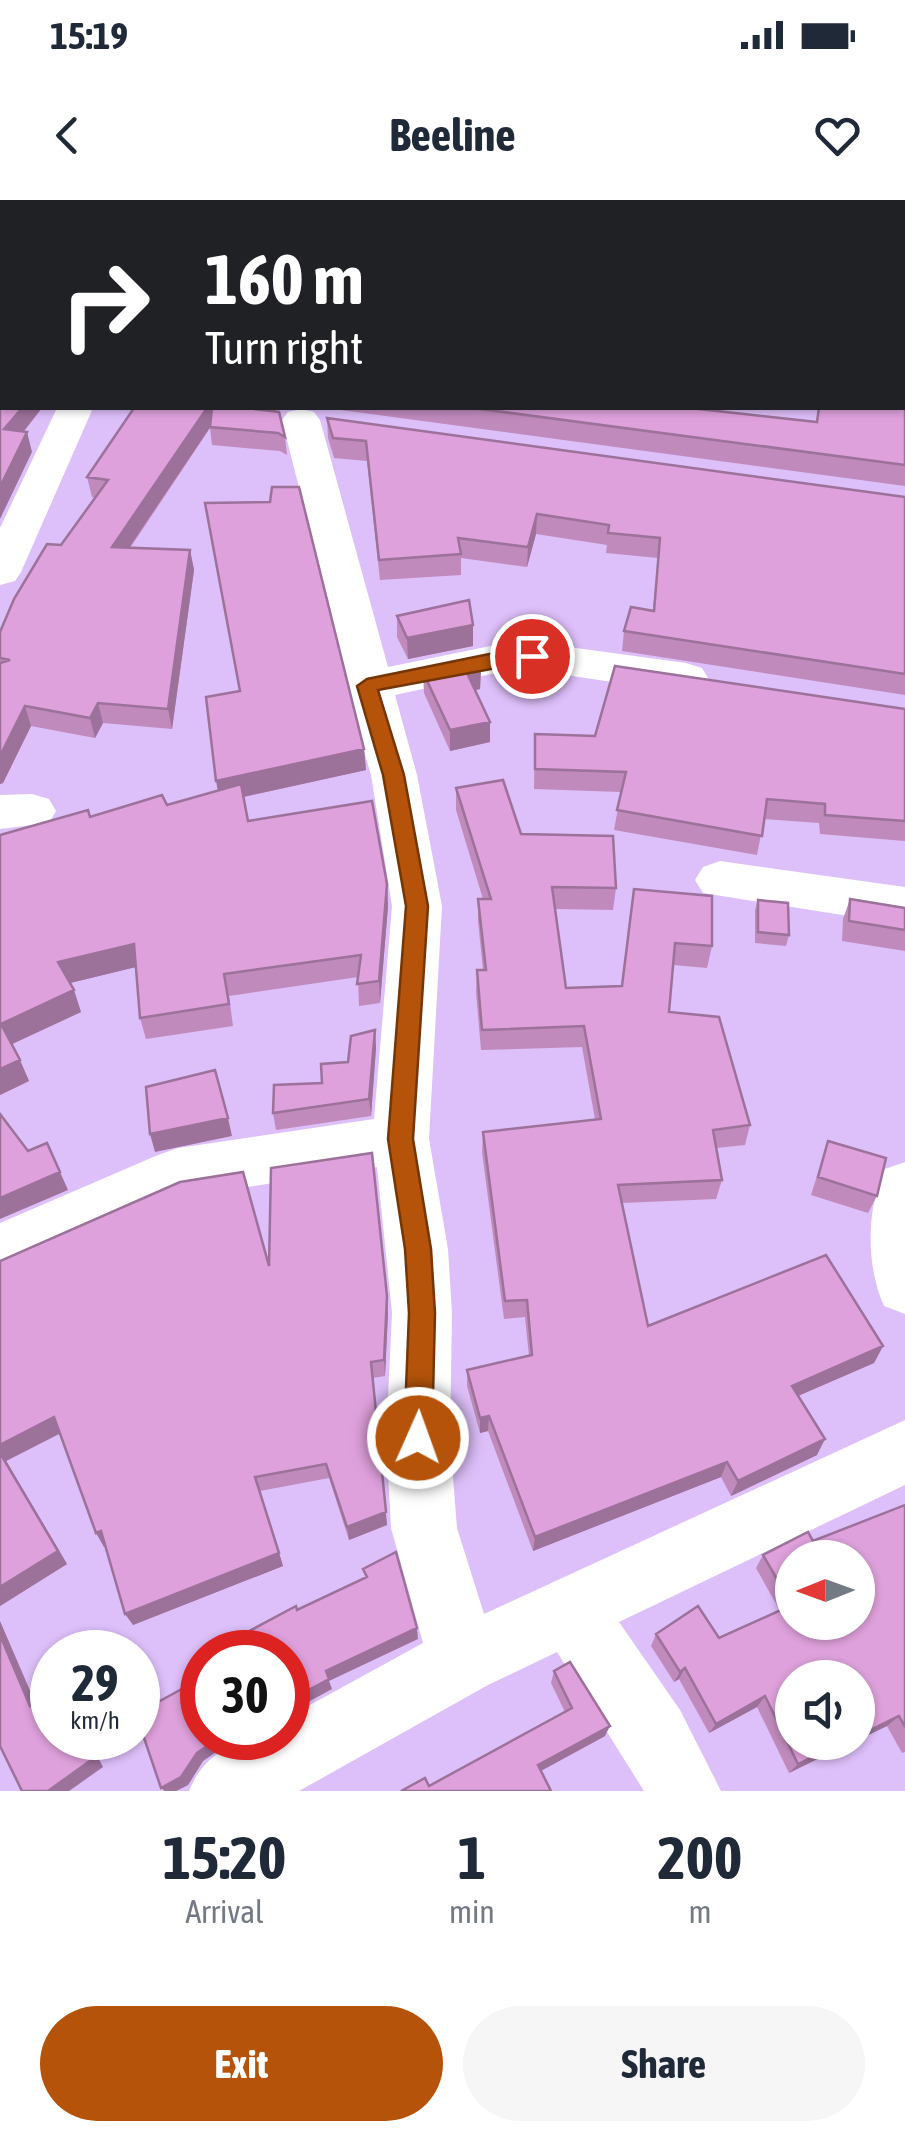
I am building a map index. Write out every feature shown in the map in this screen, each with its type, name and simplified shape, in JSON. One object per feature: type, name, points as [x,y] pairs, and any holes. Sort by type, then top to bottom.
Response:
[{"type":"street","points":[[0,572],[75,410]]},
{"type":"street","points":[[301,419],[367,686],[394,775],[417,906],[400,1139],[418,1249],[422,1313],[418,1438],[424,1528],[463,1660]]},
{"type":"street","points":[[367,686],[504,657],[532,656],[728,685]]},
{"type":"street","points":[[720,880],[905,906]]},
{"type":"street","points":[[0,1251],[178,1173],[400,1139]]},
{"type":"street","points":[[905,1188],[901,1209],[905,1286]]},
{"type":"street","points":[[226,1791],[463,1660],[905,1452]]},
{"type":"street","points":[[570,1609],[684,1791]]},
{"type":"building","points":[[0,410],[20,410],[4,429],[27,432],[0,487]]},
{"type":"building","points":[[133,410],[206,410],[112,547],[190,550],[168,709],[98,703],[90,718],[25,706],[0,756],[0,663],[10,660],[0,658],[0,632],[14,599],[47,544],[61,545],[108,480],[87,477]]},
{"type":"building","points":[[212,410],[279,412],[285,437],[278,433],[210,427]]},
{"type":"building","points":[[488,410],[708,410],[817,422],[819,410],[905,410],[905,465]]},
{"type":"building","points":[[327,418],[905,497],[905,674],[624,631],[631,607],[654,611],[660,538],[608,533],[609,525],[537,514],[528,547],[458,538],[461,554],[379,560],[366,441],[333,438]]},
{"type":"building","points":[[272,487],[299,487],[364,749],[216,781],[206,697],[240,691],[205,503],[270,502]]},
{"type":"building","points":[[469,600],[473,625],[407,638],[397,616]]},
{"type":"building","points":[[479,659],[481,668],[466,671],[490,722],[450,730],[423,672]]},
{"type":"building","points":[[615,666],[905,709],[905,821],[825,815],[825,804],[767,799],[762,836],[617,810],[626,772],[535,769],[535,734],[595,736]]},
{"type":"building","points":[[503,780],[521,834],[613,836],[616,888],[552,887],[566,988],[622,986],[634,889],[712,896],[712,946],[675,943],[669,1012],[719,1017],[750,1125],[713,1130],[722,1180],[618,1185],[648,1326],[826,1255],[883,1346],[792,1386],[825,1439],[738,1481],[727,1462],[535,1537],[489,1416],[480,1418],[467,1370],[532,1355],[527,1300],[505,1301],[483,1132],[601,1119],[584,1026],[482,1030],[477,970],[486,970],[478,899],[491,899],[456,788]]},
{"type":"building","points":[[241,784],[248,821],[372,801],[387,884],[379,981],[357,984],[361,955],[224,974],[229,1004],[140,1018],[134,944],[58,962],[74,990],[1,1024],[20,1060],[0,1069],[0,835],[88,810],[90,817],[162,795],[167,805]]},
{"type":"building","points":[[850,899],[905,908],[905,930],[849,921]]},
{"type":"building","points":[[758,900],[788,903],[789,935],[758,932]]},
{"type":"building","points":[[375,1030],[369,1099],[273,1113],[274,1085],[322,1083],[321,1064],[348,1062],[351,1036]]},
{"type":"building","points":[[215,1070],[228,1118],[150,1134],[146,1087]]},
{"type":"building","points":[[0,1114],[28,1151],[47,1143],[60,1172],[0,1198]]},
{"type":"building","points":[[828,1141],[886,1158],[877,1196],[818,1177]]},
{"type":"building","points":[[372,1153],[387,1296],[384,1360],[371,1362],[386,1512],[347,1527],[326,1464],[255,1477],[279,1553],[125,1614],[101,1531],[96,1533],[54,1417],[0,1445],[0,1261],[180,1182],[243,1172],[269,1266],[271,1168]]},
{"type":"building","points":[[0,1453],[58,1551],[0,1587]]},
{"type":"building","points":[[905,1505],[905,1727],[899,1716],[875,1728],[875,1660],[775,1660],[775,1717],[765,1696],[716,1724],[685,1668],[680,1672],[656,1634],[698,1606],[719,1638],[775,1613],[775,1640],[875,1640],[875,1540],[816,1540]]},
{"type":"building","points":[[808,1532],[812,1540],[792,1540]]},
{"type":"building","points":[[775,1549],[775,1576],[763,1555]]},
{"type":"building","points":[[396,1552],[417,1628],[326,1671],[329,1679],[310,1689],[310,1630],[251,1630],[296,1606],[297,1610],[367,1577],[363,1569]]},
{"type":"building","points":[[0,1635],[30,1706],[30,1760],[91,1760],[48,1791],[22,1791],[0,1746]]},
{"type":"building","points":[[570,1662],[610,1726],[538,1765],[551,1791],[401,1791],[425,1778],[429,1786],[572,1708],[554,1671]]},
{"type":"building","points":[[180,1690],[180,1760],[192,1760],[181,1777],[161,1788],[152,1760],[160,1760],[160,1701]]},
{"type":"route","points":[[418,1438],[422,1313],[418,1249],[400,1139],[412,1032],[417,906],[394,775],[367,686],[504,657],[532,656]]}]
